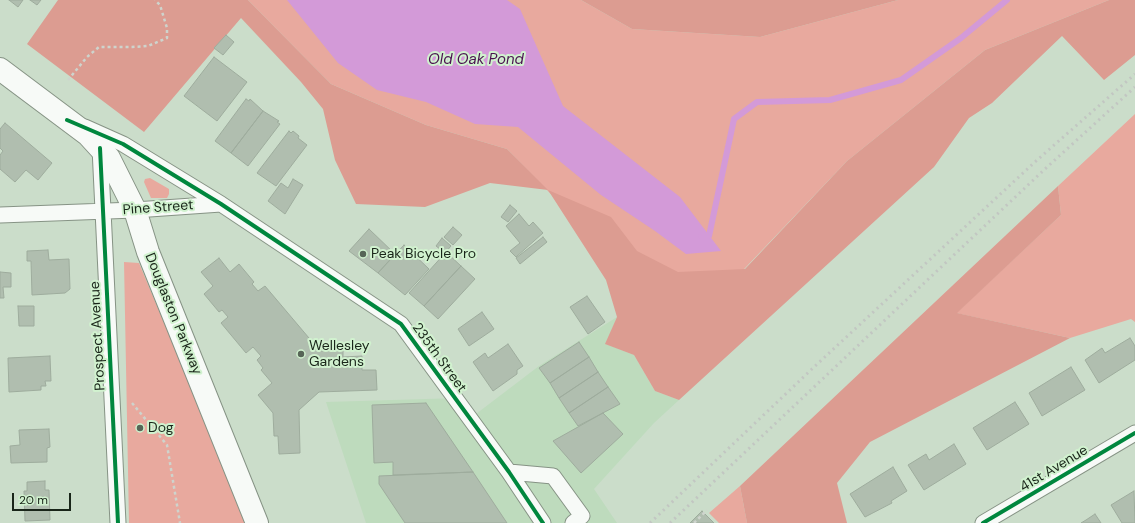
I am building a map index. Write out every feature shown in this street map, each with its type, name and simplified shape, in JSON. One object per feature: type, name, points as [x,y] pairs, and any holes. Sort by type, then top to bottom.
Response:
[{"type":"main road","name":"Douglaston Parkway","points":[[0,69],[88,135],[109,158],[134,210],[148,252],[257,523]]},
{"type":"street","name":"Douglaston Parkway","points":[[67,120],[123,144],[221,204]]},
{"type":"street","name":"Prospect Avenue","points":[[100,148],[118,523]]},
{"type":"street","name":"Pine Street","points":[[0,215],[103,212],[221,204]]},
{"type":"street","name":"235th Street","points":[[221,204],[401,324],[509,472],[543,523]]},
{"type":"street","name":"41st Avenue","points":[[983,523],[1135,433]]},
{"type":"street","points":[[509,472],[553,476],[582,516],[573,523]]},
{"type":"path","points":[[68,80],[87,57],[99,47],[148,46],[167,38],[167,28],[160,5],[155,0]]},
{"type":"path","points":[[132,403],[167,445],[180,523]]},
{"type":"path","points":[[694,523],[708,510]]},
{"type":"shaded area","points":[[58,0],[248,0],[331,84],[426,125],[507,149],[548,190],[490,183],[425,207],[356,204],[335,160],[323,109],[301,82],[241,18],[144,132],[27,44]]},
{"type":"shaded area","points":[[248,0],[581,0],[632,29],[760,37],[898,0],[1109,0],[985,50],[847,161],[727,287],[659,296],[581,225],[507,149],[426,125],[331,84]]},
{"type":"shaded area","points":[[581,0],[898,0],[760,37],[632,29]]},
{"type":"shaded area","points":[[1109,0],[1135,0],[1135,55],[1104,80],[1062,36],[992,103],[969,118],[934,167],[679,400],[655,391],[634,355],[605,344],[617,317],[606,280],[548,190],[611,217],[637,251],[678,272],[745,269],[847,161],[985,50]]},
{"type":"shaded area","points":[[1135,114],[1135,322],[1131,319],[1070,338],[956,313],[1061,215],[1058,186]]},
{"type":"shaded area","points":[[150,178],[169,189],[167,198],[151,198],[144,182],[145,179]]},
{"type":"shaded area","points":[[1058,186],[1061,215],[957,313],[1070,338],[870,442],[837,483],[847,523],[747,523],[740,486]]},
{"type":"shaded area","points":[[124,262],[139,263],[248,523],[129,523]]},
{"type":"shaded area","points":[[617,317],[606,344],[634,355],[655,391],[679,400],[654,423],[594,489],[617,523],[366,523],[326,402],[459,398],[472,417],[539,366]]},
{"type":"shaded area","points":[[740,486],[747,523],[719,523],[709,513]]},
{"type":"water","name":"Old Oak Pond","points":[[287,0],[507,0],[520,9],[563,106],[680,197],[721,251],[686,254],[655,231],[601,195],[518,127],[475,124],[426,102],[377,90],[338,63]]},
{"type":"building","points":[[9,0],[23,0],[18,7]]},
{"type":"building","points":[[30,0],[41,0],[37,5]]},
{"type":"building","points":[[226,35],[234,42],[223,55],[214,48]]},
{"type":"building","points":[[214,57],[247,82],[217,121],[184,96]]},
{"type":"building","points":[[246,99],[249,101],[250,99],[263,111],[231,153],[215,141]]},
{"type":"building","points":[[263,111],[279,121],[277,122],[280,124],[248,166],[231,153]]},
{"type":"building","points":[[5,123],[52,163],[38,180],[26,170],[15,182],[0,169],[0,155],[3,151],[0,148],[0,129]]},
{"type":"building","points":[[289,131],[291,133],[293,131],[299,136],[298,138],[307,145],[276,186],[257,173]]},
{"type":"building","points":[[293,179],[303,185],[285,214],[268,201],[281,183],[288,188]]},
{"type":"building","points":[[510,205],[517,211],[508,222],[501,217]]},
{"type":"building","points":[[519,214],[529,226],[533,222],[543,233],[516,257],[510,251],[520,243],[506,226]]},
{"type":"building","points":[[453,227],[462,235],[453,245],[444,237]]},
{"type":"building","points":[[369,229],[395,254],[378,273],[349,251]]},
{"type":"building","points":[[543,237],[547,242],[520,264],[516,258]]},
{"type":"building","points":[[442,238],[451,246],[445,253],[436,246]]},
{"type":"building","points":[[404,245],[429,269],[405,295],[378,273]]},
{"type":"building","points":[[48,250],[49,260],[69,259],[70,289],[65,293],[32,295],[31,261],[27,261],[27,251]]},
{"type":"building","points":[[446,252],[461,266],[424,306],[409,293]]},
{"type":"building","name":"Wellesley Gardens","points":[[219,258],[230,272],[239,264],[254,282],[252,284],[258,291],[265,286],[320,351],[343,350],[343,357],[362,356],[362,370],[376,370],[377,390],[319,392],[299,410],[300,453],[279,454],[278,436],[274,436],[273,413],[258,395],[272,383],[261,370],[263,368],[257,360],[261,356],[253,347],[246,353],[221,323],[228,317],[222,310],[219,312],[204,294],[213,286],[201,272]]},
{"type":"building","points":[[461,266],[475,279],[438,319],[424,306]]},
{"type":"building","points":[[0,272],[11,273],[11,287],[3,287],[4,298],[0,298]]},
{"type":"building","points":[[587,296],[605,322],[588,334],[570,307]]},
{"type":"building","points":[[18,306],[34,306],[34,326],[19,326]]},
{"type":"building","points":[[482,312],[494,329],[469,346],[458,329]]},
{"type":"building","points":[[1130,338],[1135,346],[1135,360],[1099,383],[1085,360],[1102,348],[1105,353]]},
{"type":"building","points":[[579,342],[589,357],[550,383],[539,368]]},
{"type":"building","points":[[508,344],[523,366],[517,370],[517,374],[493,391],[473,362],[485,353],[488,358]]},
{"type":"building","points":[[50,356],[51,381],[45,381],[46,386],[41,386],[41,390],[9,392],[8,358]]},
{"type":"building","points":[[589,357],[598,372],[559,398],[550,383]]},
{"type":"building","points":[[1071,367],[1085,390],[1042,416],[1029,393]]},
{"type":"building","points":[[598,372],[608,387],[569,413],[559,398]]},
{"type":"building","points":[[608,387],[620,404],[578,426],[569,413]]},
{"type":"building","points":[[1015,402],[1029,424],[987,450],[973,428]]},
{"type":"building","points":[[426,403],[473,472],[393,475],[393,462],[374,463],[372,405]]},
{"type":"building","points":[[603,413],[623,434],[581,473],[553,441]]},
{"type":"building","points":[[49,429],[50,447],[47,448],[47,462],[11,463],[10,446],[20,445],[19,430]]},
{"type":"building","points":[[954,444],[966,464],[924,490],[908,465],[926,454],[929,460]]},
{"type":"building","points":[[893,467],[907,491],[891,501],[892,503],[865,517],[850,494]]},
{"type":"building","points":[[473,472],[507,523],[405,523],[379,484],[379,476]]},
{"type":"building","points":[[45,481],[45,490],[49,490],[50,520],[25,521],[24,491],[27,491],[27,482]]},
{"type":"building","points":[[1134,491],[1135,523],[1122,523],[1111,505]]},
{"type":"building","points":[[702,511],[714,523],[690,523]]},
{"type":"building","points":[[1095,514],[1101,523],[1081,523],[1086,520]]},
{"type":"waterway","points":[[701,236],[709,236],[734,119],[757,102],[830,100],[901,80],[961,38],[1007,0]]},
{"type":"railway","points":[[650,523],[813,368],[1036,161],[1135,74]]},
{"type":"railway","points":[[670,523],[1045,169],[1135,87]]},
{"type":"cycle path","points":[[67,120],[123,144],[221,204],[401,324],[509,472],[543,523]]},
{"type":"cycle path","points":[[100,148],[118,523]]},
{"type":"cycle path","points":[[983,523],[1135,433]]},
{"type":"place","name":"Peak Bicycle Pro","points":[[363,254]]},
{"type":"place","name":"Wellesley Gardens","points":[[301,354]]},
{"type":"place","name":"Dog","points":[[140,428]]}]
